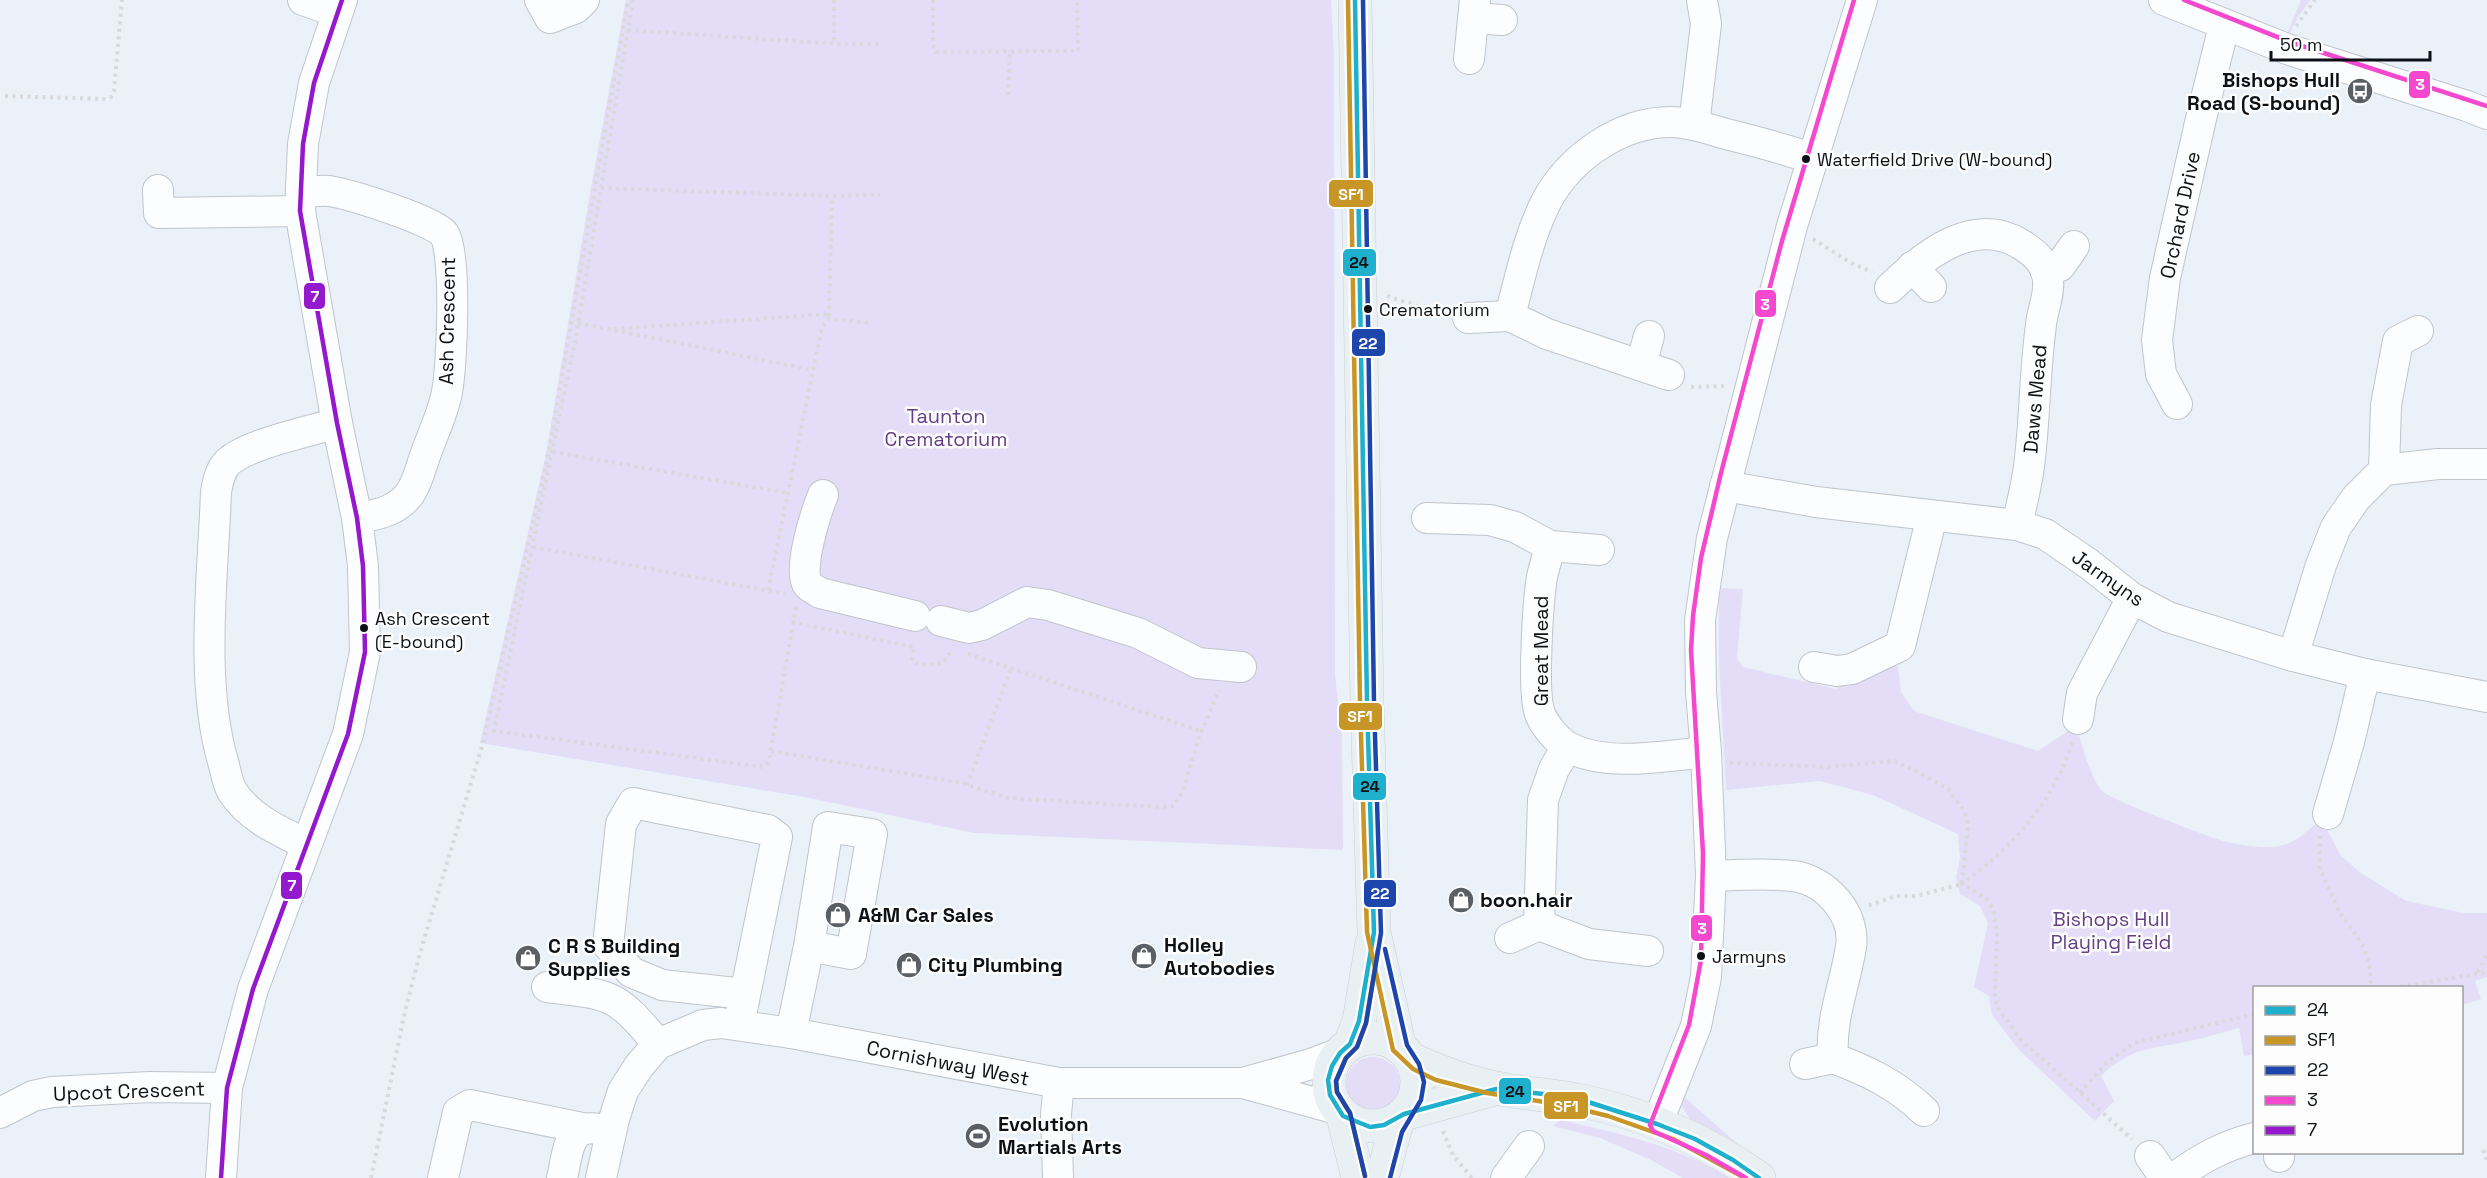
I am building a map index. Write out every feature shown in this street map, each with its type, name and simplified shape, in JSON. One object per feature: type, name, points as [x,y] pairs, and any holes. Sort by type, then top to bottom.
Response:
[{"type":"main road","points":[[1354,0],[1367,702],[1374,932],[1359,1021],[1345,1048],[1332,1066],[1328,1080],[1330,1095],[1340,1112],[1358,1178]]},
{"type":"main road","points":[[1374,932],[1405,1053],[1416,1072],[1413,1101],[1401,1116],[1382,1178]]},
{"type":"main road","points":[[1345,1048],[1360,1040],[1381,1039],[1447,1075],[1496,1089],[1585,1101],[1695,1139],[1759,1178]]},
{"type":"main road","points":[[1340,1112],[1356,1124],[1370,1127],[1384,1125],[1401,1116],[1496,1089]]},
{"type":"street","points":[[221,1178],[227,1088],[252,989],[348,734],[365,652],[365,603],[357,518],[337,423],[301,202],[303,144],[315,82],[340,6],[303,0]]},
{"type":"street","points":[[539,15],[576,8],[584,0]]},
{"type":"street","points":[[1694,125],[1706,24],[1702,0]]},
{"type":"street","points":[[1657,1124],[1696,1026],[1706,977],[1711,876],[1701,693],[1700,620],[1712,538],[1792,226],[1862,0]]},
{"type":"street","points":[[2164,0],[2224,26],[2287,49],[2487,114]]},
{"type":"street","points":[[1469,59],[1483,13]]},
{"type":"street","name":"Orchard Drive","points":[[2176,404],[2161,374],[2157,340],[2165,278],[2224,26]]},
{"type":"street","points":[[1510,316],[1528,245],[1545,203],[1559,180],[1590,151],[1612,137],[1640,126],[1671,122],[1694,125],[1813,159]]},
{"type":"street","name":"Ash Crescent","points":[[158,212],[301,202],[328,191],[424,221],[443,233],[449,247],[451,352],[447,392],[412,491],[400,505],[379,514],[357,518]]},
{"type":"street","points":[[1907,281],[1943,246],[1958,239],[1983,234],[2001,236],[2031,251],[2044,264],[2046,272],[2060,266],[2074,246]]},
{"type":"street","name":"Daws Mead","points":[[2017,525],[2030,459],[2041,324],[2049,282],[2046,272]]},
{"type":"street","points":[[1468,318],[1510,316],[1547,334],[1669,375]]},
{"type":"street","points":[[2384,470],[2386,405],[2398,341],[2418,331]]},
{"type":"street","points":[[1641,365],[1649,336]]},
{"type":"street","points":[[306,844],[268,825],[248,810],[231,790],[216,738],[210,650],[216,492],[219,476],[227,464],[237,456],[252,448],[337,423]]},
{"type":"street","points":[[2293,656],[2321,565],[2336,527],[2356,498],[2384,470],[2438,464],[2487,464]]},
{"type":"street","name":"Jarmyns","points":[[1725,486],[1816,502],[2017,525],[2045,534],[2090,564],[2132,598],[2168,617],[2293,656],[2365,674],[2487,697]]},
{"type":"street","points":[[823,495],[815,513],[803,572],[805,591],[969,628],[982,625],[1027,602],[1048,605],[1138,633],[1198,663],[1241,667]]},
{"type":"street","points":[[1814,668],[1837,671],[1852,669],[1898,631],[1932,516]]},
{"type":"street","points":[[1427,518],[1476,531],[1515,526],[1550,546],[1599,550]]},
{"type":"street","name":"Great Mead","points":[[1550,546],[1542,577],[1537,691],[1540,715],[1553,733],[1568,747]]},
{"type":"street","points":[[2075,699],[2132,598]]},
{"type":"street","points":[[2325,798],[2365,674]]},
{"type":"street","points":[[1539,925],[1543,800],[1554,769],[1568,747],[1599,756],[1638,759],[1706,757]]},
{"type":"street","points":[[739,1025],[777,837],[768,830],[633,803],[621,824],[608,945],[631,972],[662,985],[745,994]]},
{"type":"street","points":[[1711,876],[1796,876],[1815,884],[1835,898],[1847,916],[1851,943],[1834,1015],[1831,1038],[1819,1061],[1856,1066],[1913,1093]]},
{"type":"street","points":[[1510,938],[1539,925],[1570,939],[1613,949],[1648,951]]},
{"type":"street","points":[[791,1033],[809,946]]},
{"type":"street","points":[[547,987],[601,994],[617,1001],[630,1011],[658,1044],[639,1066],[623,1091],[611,1131],[601,1178]]},
{"type":"street","name":"Cornishway West","points":[[658,1044],[703,1025],[721,1023],[791,1033],[1059,1083],[1243,1083],[1311,1064],[1345,1048]]},
{"type":"street","points":[[1058,1178],[1056,1114],[1059,1083]]},
{"type":"street","name":"Cornishway West","points":[[1243,1083],[1340,1112]]},
{"type":"street","name":"Upcot Crescent","points":[[0,1113],[14,1103],[33,1095],[52,1092],[150,1087],[227,1088]]},
{"type":"street","points":[[443,1178],[458,1112],[470,1105],[582,1128],[590,1127],[611,1131]]},
{"type":"street","points":[[562,1178],[572,1142],[582,1128]]},
{"type":"street","points":[[2174,1178],[2202,1157],[2234,1143],[2253,1138]]},
{"type":"street","points":[[1506,1178],[1529,1146]]},
{"type":"path","points":[[5,96],[106,99],[111,97],[114,91],[122,0]]},
{"type":"path","points":[[371,1178],[393,1065],[420,953],[483,743],[547,461],[628,0]]},
{"type":"path","points":[[533,547],[768,590],[805,591],[794,612],[771,751],[769,761],[764,767],[494,731],[533,547],[553,453],[578,322],[633,0]]},
{"type":"path","points":[[834,0],[834,44]]},
{"type":"path","points":[[933,0],[933,45],[936,52],[1078,51],[1077,0]]},
{"type":"path","points":[[2287,49],[2298,22],[2315,0]]},
{"type":"path","points":[[628,30],[834,44],[878,44]]},
{"type":"path","points":[[1008,95],[1010,51]]},
{"type":"path","points":[[601,188],[832,196],[880,195]]},
{"type":"path","points":[[768,590],[822,327],[829,317],[832,196]]},
{"type":"path","points":[[1792,226],[1851,262],[1907,281]]},
{"type":"path","points":[[1359,293],[1393,297],[1460,319],[1468,318]]},
{"type":"path","points":[[608,330],[829,317],[870,323]]},
{"type":"path","points":[[578,322],[608,330],[813,370]]},
{"type":"path","points":[[1669,375],[1680,387],[1718,385],[1750,392]]},
{"type":"path","points":[[553,453],[788,493]]},
{"type":"path","points":[[792,622],[914,646],[912,661],[922,665],[943,663],[952,650],[1201,731]]},
{"type":"path","points":[[771,751],[967,784],[1008,798],[1174,806],[1184,788],[1201,731],[1216,693],[1241,667]]},
{"type":"path","points":[[967,784],[1011,668]]},
{"type":"path","points":[[1847,916],[1877,901],[1896,896],[1916,896],[1962,884],[1988,865],[2015,839],[2041,807],[2063,766],[2072,746],[2075,699]]},
{"type":"path","points":[[1706,757],[1800,767],[1894,761],[1920,773],[1948,789],[1965,812],[1968,826],[1962,884]]},
{"type":"path","points":[[2325,798],[2320,826],[2319,867],[2340,913],[2364,947],[2370,969],[2371,986]]},
{"type":"path","points":[[1962,884],[1986,898],[1993,909],[1997,932],[1995,996],[1997,1007],[2020,1039],[2158,1167]]},
{"type":"path","points":[[2477,973],[2487,954]]},
{"type":"path","points":[[2398,986],[2487,972]]},
{"type":"path","points":[[2080,1093],[2106,1063],[2134,1043],[2253,1014]]},
{"type":"path","points":[[2484,1150],[2487,1160]]},
{"type":"green space","name":"Taunton Crematorium","points":[[626,0],[1331,0],[1334,54],[1335,675],[1342,738],[1343,850],[974,833],[810,798],[480,743],[547,449],[591,187]]},
{"type":"green space","points":[[2301,0],[2310,0],[2287,39],[2286,36]]},
{"type":"green space","name":"Bishops Hull Playing Field","points":[[1722,588],[1743,589],[1737,658],[1743,667],[1836,689],[1845,675],[1887,663],[1898,667],[1901,692],[1914,711],[2038,751],[2071,729],[2078,732],[2091,771],[2102,791],[2176,824],[2237,844],[2272,847],[2290,842],[2315,824],[2325,826],[2341,856],[2361,873],[2406,901],[2464,913],[2487,913],[2487,977],[2475,981],[2481,999],[2463,1005],[2463,986],[2253,986],[2253,1054],[2244,1056],[2239,1028],[2132,1054],[2101,1076],[2114,1101],[2095,1121],[2019,1050],[1992,1015],[1989,996],[1974,987],[1988,923],[1980,906],[1960,894],[1956,877],[1960,859],[1958,834],[1873,795],[1820,781],[1726,790],[1719,662],[1719,595]]},
{"type":"green space","points":[[1368,1057],[1378,1057],[1388,1061],[1396,1069],[1400,1084],[1396,1099],[1388,1107],[1378,1111],[1368,1111],[1358,1107],[1350,1099],[1346,1089],[1346,1079],[1350,1069],[1358,1061]]},
{"type":"green space","points":[[1682,1095],[1758,1162],[1693,1125],[1682,1106]]},
{"type":"green space","points":[[1560,1120],[1669,1149],[1730,1178],[1683,1178],[1651,1160],[1600,1138],[1553,1126]]},
{"type":"transit line","name":"7","points":[[221,1178],[227,1088],[253,989],[348,734],[365,652],[363,566],[357,518],[337,423],[300,211],[303,144],[314,83],[342,0]]},
{"type":"transit line","name":"SF1","points":[[1348,0],[1360,702],[1367,932],[1393,1050],[1413,1069],[1436,1080],[1487,1093],[1563,1105],[1608,1116],[1673,1139],[1745,1178]]},
{"type":"transit line","name":"24","points":[[1355,0],[1367,702],[1374,932],[1359,1021],[1350,1044],[1340,1053],[1332,1066],[1328,1080],[1330,1095],[1343,1116],[1370,1127],[1384,1125],[1404,1114],[1496,1089],[1554,1095],[1585,1101],[1695,1139],[1733,1160],[1759,1178]]},
{"type":"transit line","name":"22","points":[[1363,0],[1374,702],[1381,933],[1366,1023],[1357,1047],[1346,1058],[1336,1081],[1337,1092],[1350,1113],[1365,1176]]},
{"type":"transit line","name":"3","points":[[1746,1178],[1706,1155],[1653,1131],[1650,1125],[1689,1025],[1701,960],[1703,853],[1691,650],[1693,616],[1701,558],[1721,473],[1782,241],[1854,0]]},
{"type":"transit line","name":"3","points":[[2184,0],[2290,42],[2487,106]]},
{"type":"transit line","name":"SF1","points":[[1365,1176],[1350,1113],[1337,1092],[1336,1081],[1346,1058],[1357,1047],[1366,1023],[1378,949]]},
{"type":"transit line","name":"22","points":[[1385,949],[1407,1045],[1419,1064],[1424,1082],[1421,1100],[1402,1132],[1390,1178]]},
{"type":"place","name":"Bishops Hull Road (S-bound)","points":[[2360,91]]},
{"type":"place","name":"Waterfield Drive (W-bound)","points":[[1806,159]]},
{"type":"place","name":"Crematorium","points":[[1368,309]]},
{"type":"place","name":"Ash Crescent (E-bound)","points":[[364,628]]},
{"type":"place","name":"boon.hair","points":[[1461,900]]},
{"type":"place","name":"A&M Car Sales","points":[[838,915]]},
{"type":"place","name":"Holley Autobodies","points":[[1144,956]]},
{"type":"place","name":"Jarmyns","points":[[1701,956]]},
{"type":"place","name":"C R S Building Supplies","points":[[528,958]]},
{"type":"place","name":"City Plumbing","points":[[909,965]]},
{"type":"place","name":"Evolution Martials Arts","points":[[978,1136]]}]
